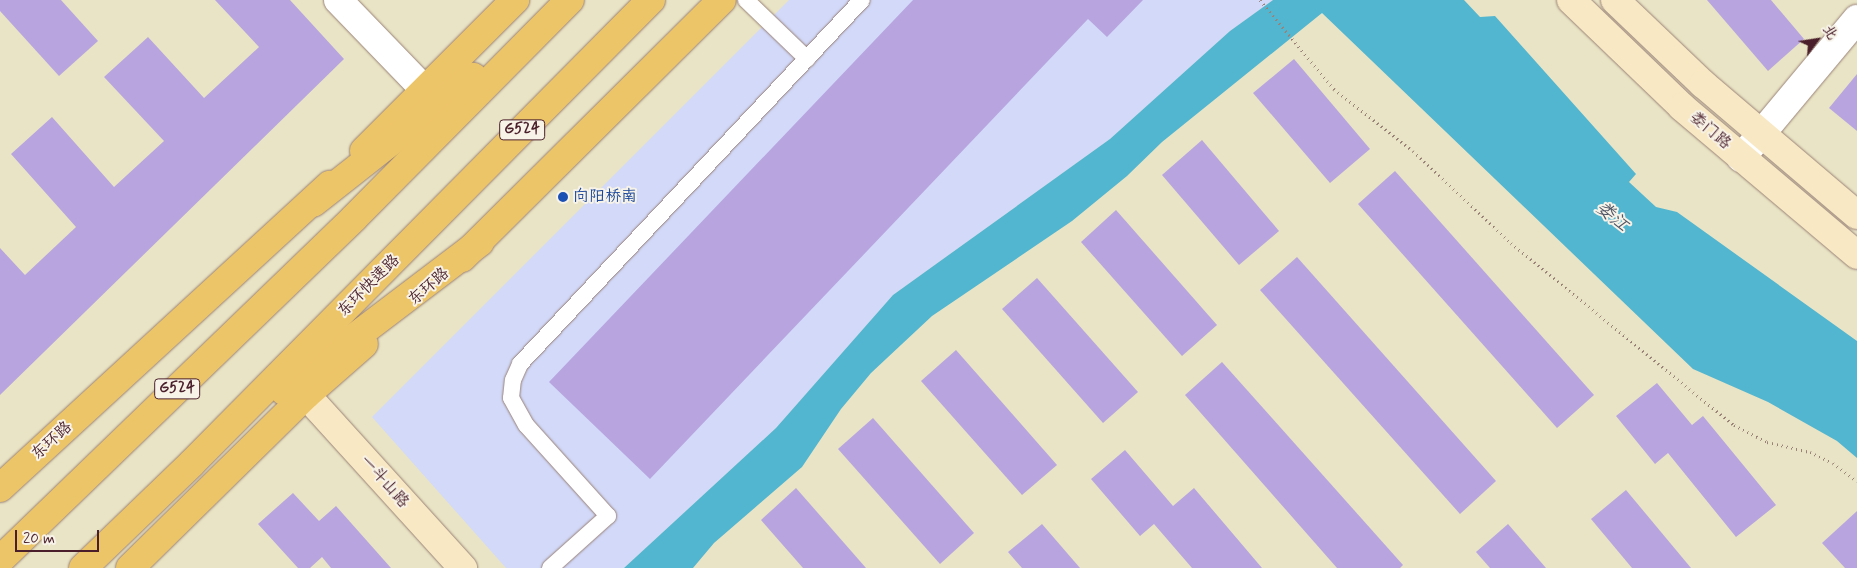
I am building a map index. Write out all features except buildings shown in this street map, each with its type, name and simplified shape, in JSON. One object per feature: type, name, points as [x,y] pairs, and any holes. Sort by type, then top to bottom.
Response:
[{"type":"main road","name":"东环路","points":[[0,488],[313,203],[515,0]]},
{"type":"main road","name":"东环快速路","points":[[83,568],[192,463],[651,0]]},
{"type":"main road","name":"东环路","points":[[130,568],[306,395],[480,242],[722,0]]},
{"type":"main road","name":"娄门路","points":[[1571,0],[1668,94],[1857,255]]},
{"type":"main road","name":"娄门路","points":[[1615,0],[1761,134],[1857,214]]},
{"type":"main road","points":[[313,203],[567,2]]},
{"type":"main road","name":"G524","points":[[0,560],[354,218],[567,2]]},
{"type":"main road","points":[[192,463],[480,242]]},
{"type":"main road","name":"一斗山路","points":[[306,395],[463,568]]},
{"type":"street","points":[[338,0],[425,90]]},
{"type":"street","points":[[1741,158],[1857,19]]},
{"type":"lane","points":[[746,0],[807,59]]},
{"type":"lane","points":[[550,568],[608,516],[526,425],[511,398],[513,380],[520,364],[862,0]]},
{"type":"path","points":[[1260,0],[1334,89],[1413,151],[1511,243],[1623,336],[1734,425],[1767,442],[1826,459],[1857,481]]},
{"type":"shaded area","points":[[789,0],[1273,0],[1230,31],[1110,139],[893,295],[776,428],[624,568],[506,568],[372,417]]},
{"type":"water","name":"娄江","points":[[1273,0],[1464,0],[1480,17],[1495,16],[1636,174],[1629,182],[1656,207],[1677,212],[1857,341],[1857,458],[1837,441],[1768,402],[1693,369],[1322,13],[1162,142],[1127,176],[1072,221],[932,316],[871,373],[841,409],[802,467],[714,543],[693,568],[624,568],[776,428],[893,295],[1110,139],[1230,31]]},
{"type":"place","name":"向阳桥南","points":[[563,197]]}]
